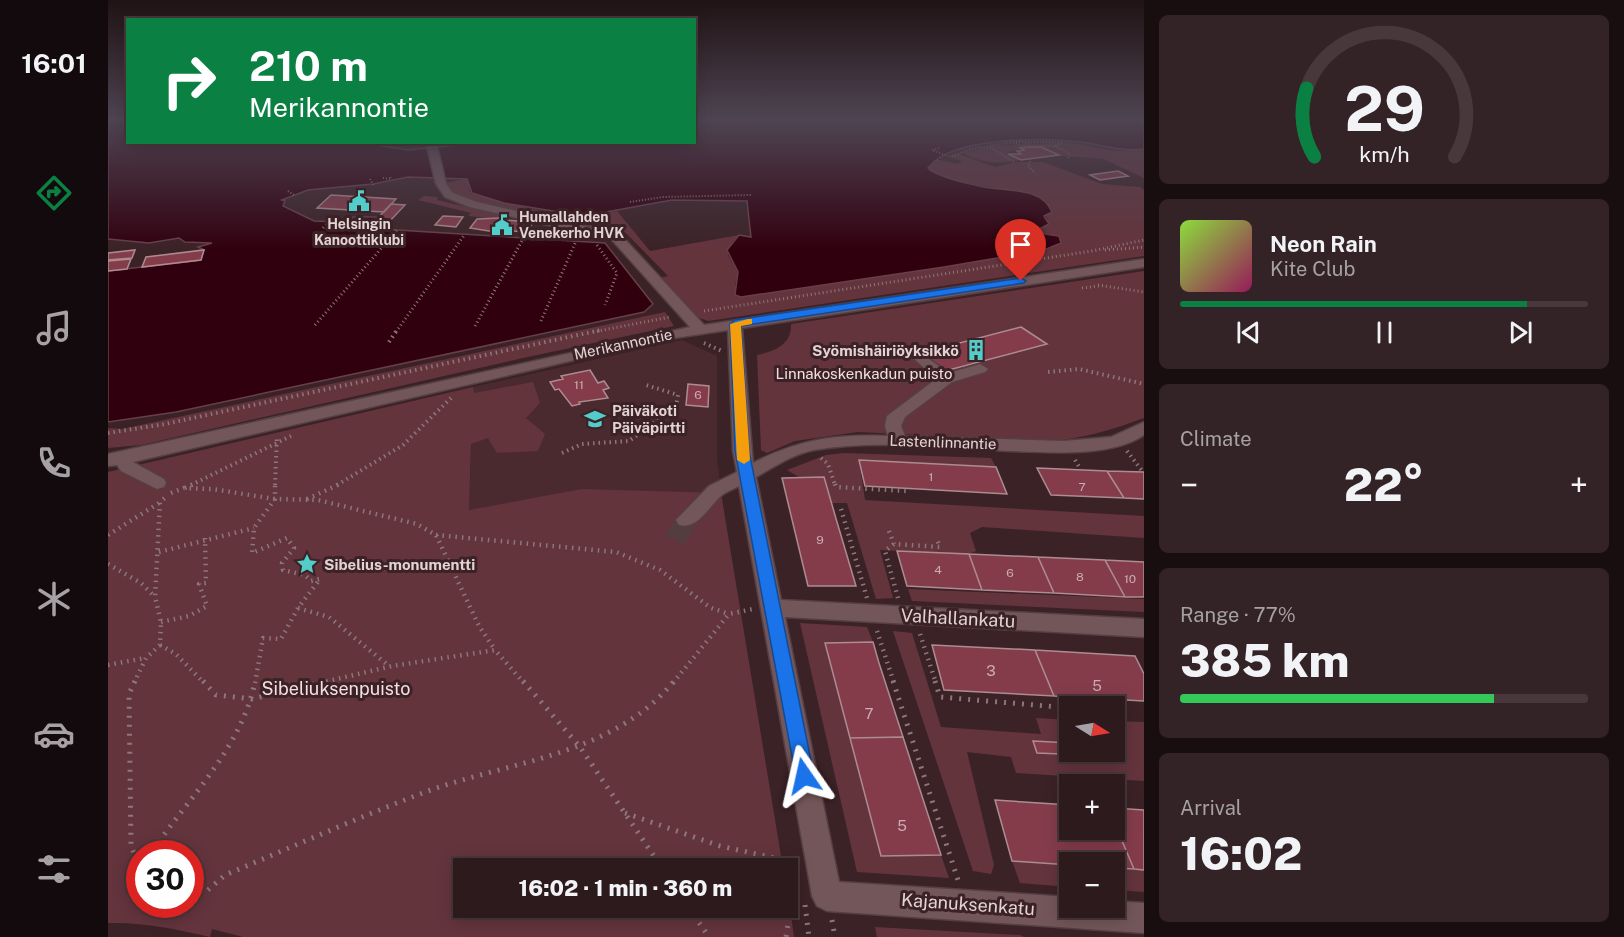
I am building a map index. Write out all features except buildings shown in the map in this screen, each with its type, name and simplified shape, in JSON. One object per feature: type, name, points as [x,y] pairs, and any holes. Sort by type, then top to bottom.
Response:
[{"type":"street","points":[[436,163],[440,181],[449,195],[474,205],[616,237],[691,331]]},
{"type":"street","name":"Merikannontie","points":[[115,460],[534,363],[691,331],[1144,263]]},
{"type":"street","points":[[735,324],[742,451],[772,608]]},
{"type":"street","points":[[916,354],[946,379]]},
{"type":"street","points":[[898,440],[893,420],[899,413],[946,379],[980,369]]},
{"type":"street","name":"Lastenlinnantie","points":[[686,520],[716,490],[791,451],[811,445],[832,441],[898,440],[1064,447],[1112,442],[1129,437],[1144,427]]},
{"type":"street","points":[[115,460],[164,488]]},
{"type":"street","name":"Valhallankatu","points":[[772,608],[1144,627]]},
{"type":"street","name":"Kajanuksenkatu","points":[[772,608],[827,896],[882,898],[1144,918]]},
{"type":"path","points":[[1029,163],[1028,166],[1035,172]]},
{"type":"path","points":[[383,178],[389,178],[390,184]]},
{"type":"path","points":[[370,179],[374,186]]},
{"type":"path","points":[[288,191],[294,195]]},
{"type":"path","points":[[630,202],[751,195]]},
{"type":"path","points":[[642,201],[645,204]]},
{"type":"path","points":[[344,228],[355,217]]},
{"type":"path","points":[[323,228],[330,222]]},
{"type":"path","points":[[364,237],[373,229]]},
{"type":"path","points":[[315,325],[398,229]]},
{"type":"path","points":[[389,342],[465,234]]},
{"type":"path","points":[[475,326],[524,237]]},
{"type":"path","points":[[541,321],[576,241]]},
{"type":"path","points":[[595,242],[617,273],[605,304]]},
{"type":"path","points":[[1092,251],[1144,247]]},
{"type":"path","points":[[1088,282],[1144,292]]},
{"type":"path","points":[[691,331],[724,352]]},
{"type":"path","points":[[1048,372],[1079,369],[1144,384]]},
{"type":"path","points":[[562,453],[582,444],[629,441],[676,407],[678,395],[646,385]]},
{"type":"path","points":[[306,500],[371,468],[406,445],[436,418],[454,395]]},
{"type":"path","points":[[160,840],[232,741],[252,699],[263,638],[281,639],[298,608],[320,579],[311,581],[305,575],[283,570],[282,562],[294,548],[287,538],[252,554],[254,528],[276,499],[278,429]]},
{"type":"path","points":[[184,488],[295,434]]},
{"type":"path","points":[[1127,451],[1143,472]]},
{"type":"path","points":[[816,454],[828,464],[836,487],[906,491]]},
{"type":"path","points":[[131,840],[129,694],[146,658],[160,645],[161,622],[155,597],[160,502],[164,488],[212,489],[276,499],[306,500],[402,518],[436,535],[616,552],[660,570],[711,608],[729,614],[772,608]]},
{"type":"path","points":[[108,535],[160,502]]},
{"type":"path","points":[[841,508],[869,603]]},
{"type":"path","points":[[159,552],[205,538],[254,528]]},
{"type":"path","points":[[889,531],[894,544]]},
{"type":"path","points":[[436,535],[479,626],[495,650],[580,747],[655,858]]},
{"type":"path","points":[[900,605],[885,551],[894,544],[940,547],[936,537]]},
{"type":"path","points":[[161,622],[189,616],[207,606],[199,584],[206,583],[205,538]]},
{"type":"path","points":[[108,564],[141,583],[155,597]]},
{"type":"path","points":[[298,608],[328,617],[390,667]]},
{"type":"path","points":[[208,890],[225,875],[429,791],[580,747],[620,726],[664,694],[729,614]]},
{"type":"path","points":[[918,626],[940,697],[1059,707]]},
{"type":"path","points":[[160,645],[176,654],[216,695],[252,699],[390,667],[495,650]]},
{"type":"path","points":[[108,665],[146,658]]},
{"type":"path","points":[[887,663],[960,886]]},
{"type":"path","points":[[624,813],[720,846],[797,863],[786,937]]},
{"type":"path","points":[[696,918],[709,937]]},
{"type":"shaded area","points":[[108,163],[934,163],[928,168],[943,176],[984,187],[1032,194],[1040,198],[1052,212],[1044,216],[1049,224],[1039,229],[1045,234],[1059,236],[1061,243],[1044,250],[944,267],[741,297],[735,295],[738,272],[727,250],[739,235],[751,237],[747,201],[672,200],[584,216],[504,203],[472,193],[467,179],[408,177],[373,184],[308,190],[282,200],[285,201],[283,206],[314,221],[340,222],[353,217],[378,217],[366,228],[605,243],[653,304],[644,312],[176,412],[108,422],[108,271],[201,260],[204,250],[198,247],[212,243],[185,242],[179,238],[149,243],[108,239]]},
{"type":"shaded area","name":"Päiväkoti Päiväpirtti","points":[[682,340],[717,356],[717,457],[721,493],[469,510],[473,387]]},
{"type":"green space","points":[[932,163],[983,163],[995,167],[1014,163],[1045,163],[1102,184],[1141,187],[1144,190],[1144,256],[708,321],[694,316],[659,278],[668,276],[625,232],[614,234],[476,203],[454,194],[444,183],[467,179],[470,181],[469,191],[542,211],[580,215],[617,211],[650,251],[739,235],[733,241],[728,255],[738,273],[735,285],[762,294],[1052,248],[1050,234],[1040,233],[1038,229],[1048,221],[1045,214],[1051,212],[1028,193],[959,182],[928,168]]},
{"type":"green space","points":[[1111,163],[1144,163],[1144,178]]},
{"type":"green space","points":[[424,196],[438,197],[437,200],[501,215],[498,219],[468,216],[471,213],[418,200]]},
{"type":"green space","name":"Linnakoskenkadun puisto","points":[[1144,271],[1144,418],[1097,433],[1061,440],[858,432],[795,441],[767,453],[761,450],[757,355],[781,346],[791,331],[791,324]],"holes":[[[1021,327],[945,371],[922,353]]]},
{"type":"green space","points":[[665,312],[674,326],[141,445],[108,448],[108,428],[122,429]]},
{"type":"green space","name":"Sibeliuksenpuisto","points":[[533,382],[540,403],[526,418],[545,434],[538,451],[497,453],[488,438],[471,444],[469,510],[582,489],[721,493],[781,858],[453,858],[453,918],[791,918],[794,937],[243,937],[212,929],[210,937],[147,925],[108,923],[108,472],[473,387],[474,393]]},
{"type":"green space","points":[[844,453],[991,458],[996,467],[859,460],[865,500],[1144,516],[1144,538],[982,527],[970,533],[976,551],[969,554],[880,550],[893,598],[876,599],[847,503],[832,503],[824,478],[799,477],[787,470],[826,455]]},
{"type":"green space","points":[[908,589],[1144,599],[1144,612],[912,601]]},
{"type":"green space","points":[[800,623],[867,627],[873,642],[825,644],[881,856],[941,855],[949,878],[857,872]]},
{"type":"green space","points":[[893,631],[912,633],[941,727],[1041,734],[1036,718],[1059,719],[1059,762],[1125,762],[1125,721],[1144,722],[1144,781],[1125,780],[1125,774],[1059,776],[1016,773],[1011,757],[967,752],[994,865],[991,874],[973,871]]},
{"type":"green space","points":[[1012,861],[1059,864],[1059,886],[1020,883]]},
{"type":"green space","points":[[1125,869],[1144,870],[1144,892],[1125,891]]},
{"type":"green space","points":[[875,927],[1020,935],[1024,937],[877,937]]},
{"type":"tunnel","points":[[675,540],[686,520]]},
{"type":"slow traffic","points":[[744,460],[735,324],[748,322]]},
{"type":"place","name":"Helsingin Kanoottiklubi","points":[[359,201]]},
{"type":"place","name":"Humallahden Venekerho HVK","points":[[502,225]]},
{"type":"place","name":"Syömishäiriöyksikkö","points":[[976,350]]},
{"type":"place","name":"Päiväkoti Päiväpirtti","points":[[595,419]]},
{"type":"place","name":"Sibelius-monumentti","points":[[307,564]]},
{"type":"route","points":[[804,776],[742,451],[739,358],[735,324],[1021,281]]}]
